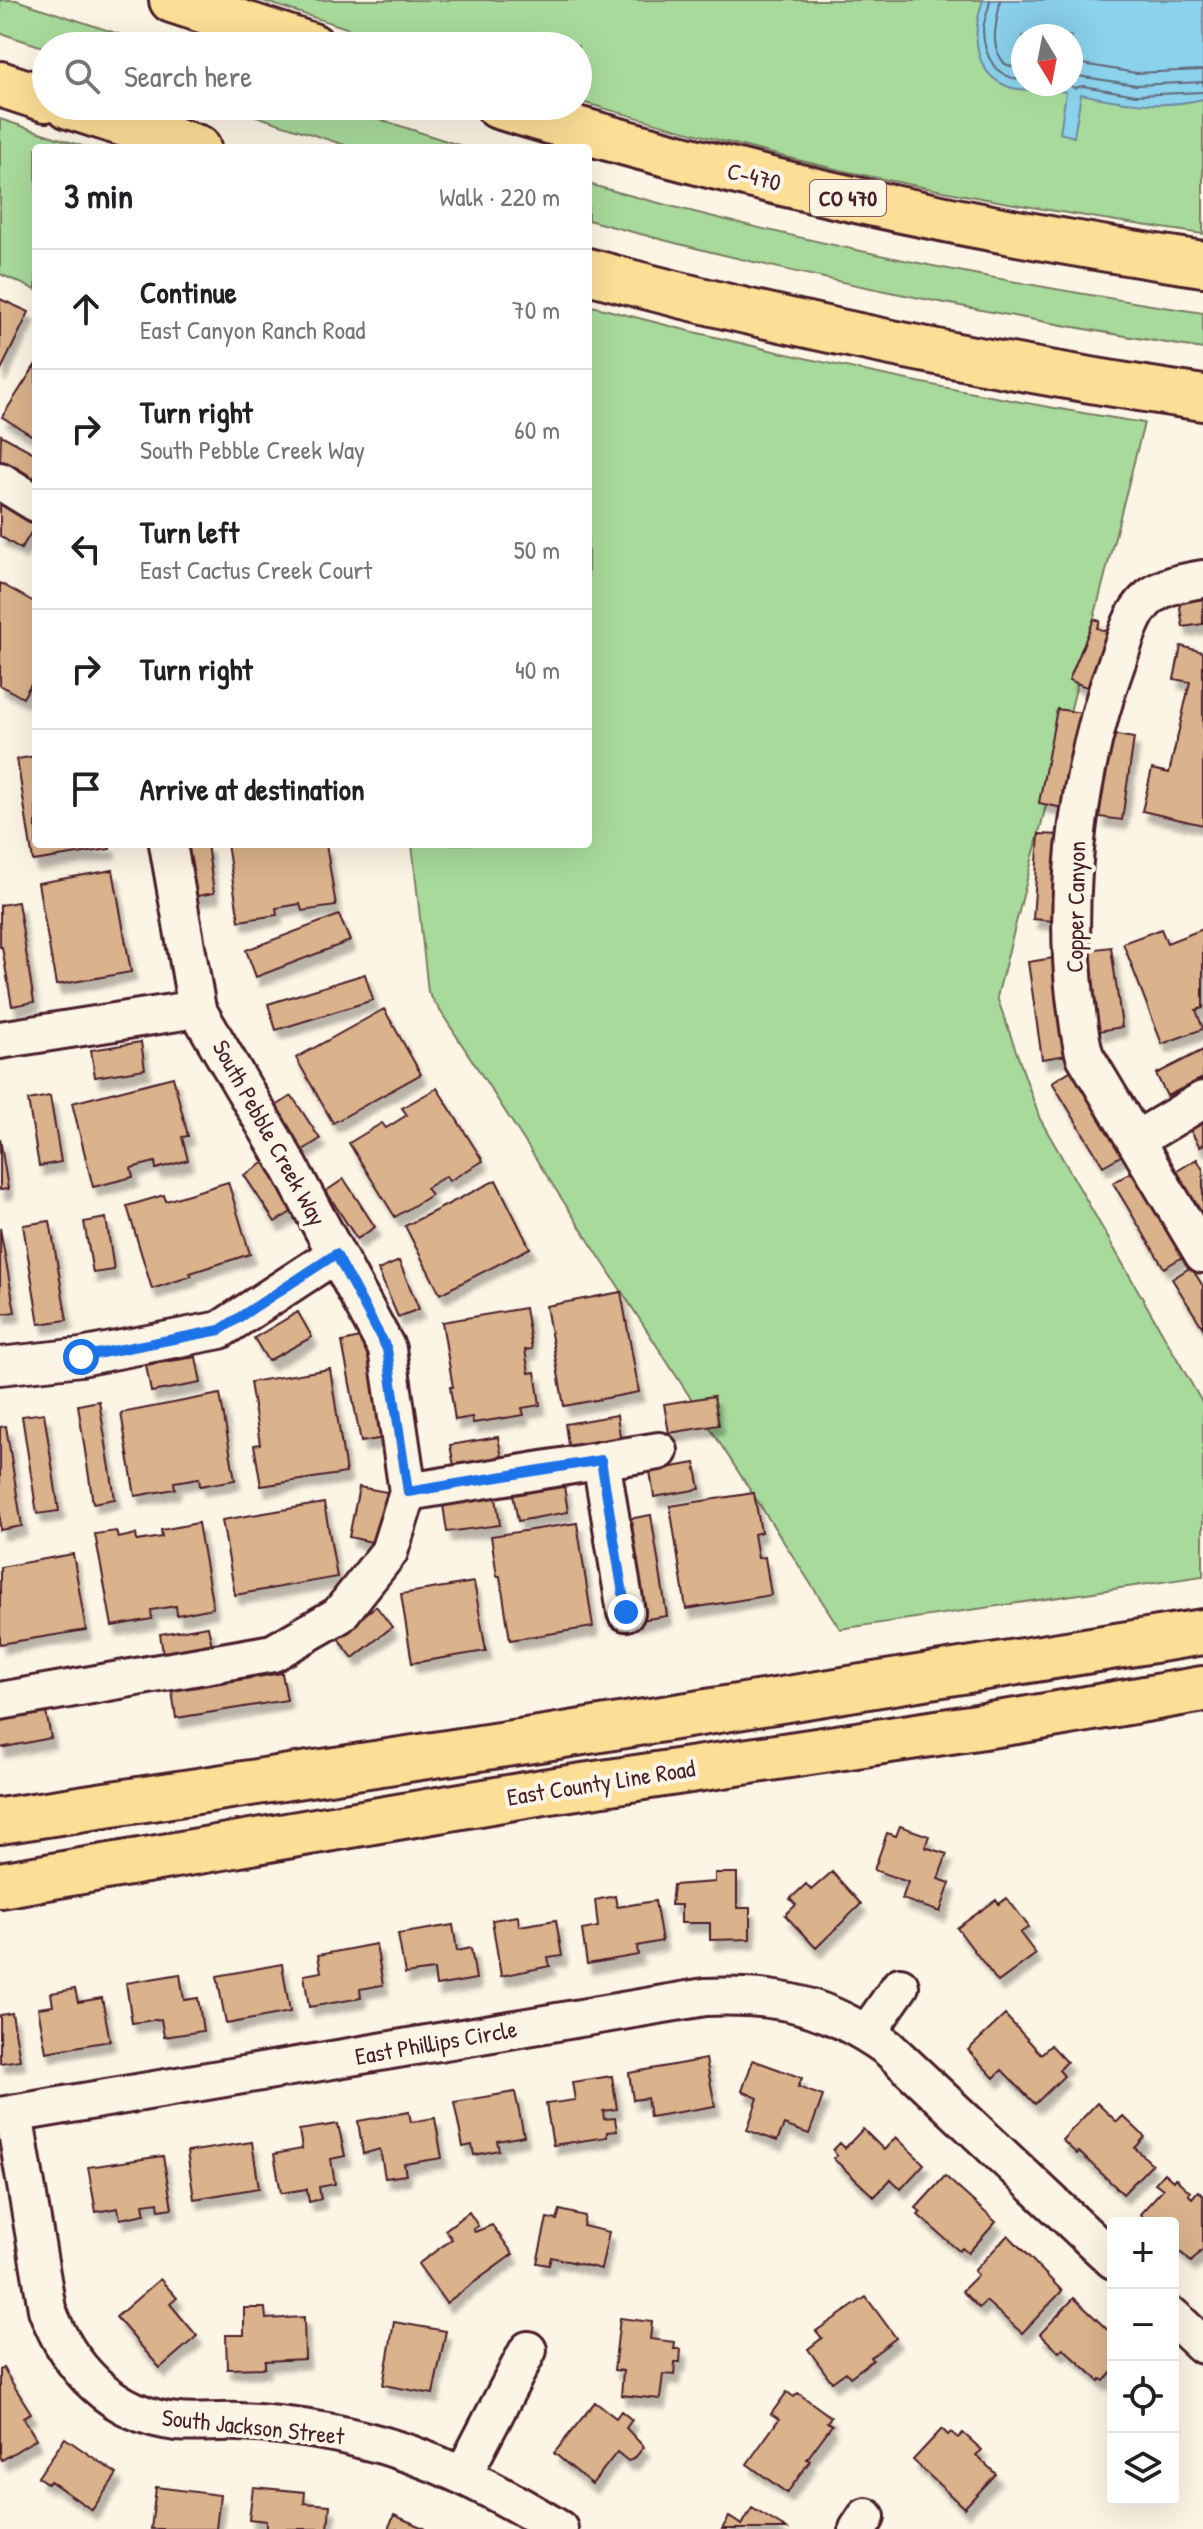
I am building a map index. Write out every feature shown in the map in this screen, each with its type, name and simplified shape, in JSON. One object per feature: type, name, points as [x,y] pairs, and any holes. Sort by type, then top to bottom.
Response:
[{"type":"main road","points":[[172,0],[269,32]]},
{"type":"main road","points":[[0,84],[32,94]]},
{"type":"main road","points":[[112,120],[186,144]]},
{"type":"main road","name":"C-470","points":[[546,120],[820,193],[1010,233],[1203,264]]},
{"type":"main road","points":[[592,272],[724,306],[915,349],[1203,398]]},
{"type":"main road","points":[[0,1821],[539,1739],[1203,1632]]},
{"type":"main road","name":"East County Line Road","points":[[0,1885],[543,1792],[1017,1721],[1203,1689]]},
{"type":"street","points":[[0,481],[32,501]]},
{"type":"street","name":"Copper Canyon","points":[[1203,579],[1159,589],[1139,608],[1104,698],[1093,738],[1078,821],[1071,955],[1085,1056],[1203,1254]]},
{"type":"street","name":"South Pebble Creek Way","points":[[0,1701],[273,1653],[339,1615],[389,1552],[408,1492],[387,1349],[289,1166],[197,1009],[169,848]]},
{"type":"street","points":[[0,1040],[197,1009]]},
{"type":"street","points":[[1136,1140],[1203,1100]]},
{"type":"street","points":[[0,1366],[81,1357],[220,1330],[336,1254]]},
{"type":"street","points":[[408,1492],[659,1451]]},
{"type":"street","points":[[601,1460],[626,1612]]},
{"type":"street","points":[[867,2033],[900,1986]]},
{"type":"street","name":"East Phillips Circle","points":[[7,2115],[705,1997],[748,1996],[790,2001],[830,2014],[888,2048],[1107,2254]]},
{"type":"street","name":"South Jackson Street","points":[[7,2115],[47,2309],[56,2334],[72,2361],[91,2383],[119,2403],[177,2422],[240,2422],[310,2428],[408,2452],[499,2492],[559,2529]]},
{"type":"street","points":[[1179,2323],[1203,2345]]},
{"type":"street","points":[[463,2475],[528,2350]]},
{"type":"green space","points":[[0,0],[16,0],[113,32],[32,32],[32,43],[0,33]]},
{"type":"green space","points":[[260,0],[1203,0],[1203,234],[1025,206],[849,172],[592,105],[592,32],[359,32]]},
{"type":"green space","points":[[0,119],[76,144],[32,144],[32,288],[0,274]]},
{"type":"green space","points":[[268,120],[382,120],[456,144],[342,144]]},
{"type":"green space","points":[[592,185],[893,258],[1048,288],[1203,313],[1203,349],[894,293],[592,221]]},
{"type":"green space","points":[[592,306],[864,371],[1144,423],[997,997],[1040,1119],[1203,1404],[1203,1576],[840,1629],[428,992],[412,848],[592,848]]},
{"type":"water","points":[[983,0],[1203,0],[1203,99],[1173,104],[1142,104],[1083,94],[1083,24],[1011,24],[1009,87],[997,81],[982,62],[977,25]]},
{"type":"water","points":[[1065,96],[1081,96],[1074,137],[1060,133]]},
{"type":"building","points":[[0,299],[29,312],[0,372]]},
{"type":"building","points":[[32,370],[32,436],[2,417]]},
{"type":"building","points":[[1,435],[32,452],[32,481],[0,463]]},
{"type":"building","points":[[0,504],[32,524],[32,531],[21,549],[0,536]]},
{"type":"building","points":[[0,583],[32,601],[32,682],[23,698],[0,685]]},
{"type":"building","points":[[1203,597],[1203,624],[1183,627],[1179,601]]},
{"type":"building","points":[[1094,619],[1100,621],[1097,628],[1111,633],[1089,688],[1069,680]]},
{"type":"building","points":[[1181,646],[1203,652],[1203,825],[1142,811],[1152,769],[1169,773],[1190,682],[1174,679]]},
{"type":"building","points":[[1057,709],[1082,713],[1063,808],[1039,803]]},
{"type":"building","points":[[1111,734],[1134,738],[1122,820],[1099,817]]},
{"type":"building","points":[[32,757],[32,848],[110,849],[33,861],[17,759]]},
{"type":"building","points":[[1039,834],[1061,835],[1054,921],[1033,919]]},
{"type":"building","points":[[184,848],[208,848],[214,893],[192,897]]},
{"type":"building","points":[[228,848],[327,848],[336,906],[302,911],[300,904],[276,908],[277,915],[239,921]]},
{"type":"building","points":[[113,870],[131,972],[56,985],[38,883]]},
{"type":"building","points":[[18,902],[34,1002],[12,1006],[0,947],[0,905]]},
{"type":"building","points":[[339,915],[350,941],[256,977],[246,950]]},
{"type":"building","points":[[1161,929],[1167,943],[1203,929],[1203,1008],[1196,1010],[1203,1029],[1162,1044],[1123,943]]},
{"type":"building","points":[[1111,947],[1122,1027],[1099,1031],[1087,950]]},
{"type":"building","points":[[1054,958],[1067,1055],[1042,1059],[1028,962]]},
{"type":"building","points":[[365,974],[373,1000],[276,1030],[268,1004]]},
{"type":"building","points":[[384,1009],[421,1074],[333,1123],[296,1058]]},
{"type":"building","points":[[141,1042],[145,1069],[95,1077],[91,1050]]},
{"type":"building","points":[[1203,1050],[1203,1078],[1167,1096],[1156,1074]]},
{"type":"building","points":[[1075,1068],[1126,1153],[1103,1166],[1052,1082]]},
{"type":"building","points":[[173,1077],[188,1136],[182,1137],[188,1160],[156,1169],[155,1162],[131,1168],[133,1177],[93,1187],[72,1103]]},
{"type":"building","points":[[437,1088],[483,1161],[449,1181],[446,1176],[426,1188],[431,1195],[395,1217],[349,1143],[382,1123],[386,1128],[407,1115],[402,1108]]},
{"type":"building","points":[[50,1096],[61,1162],[39,1166],[28,1100]]},
{"type":"building","points":[[292,1096],[320,1139],[300,1152],[271,1109]]},
{"type":"building","points":[[1203,1120],[1203,1145],[1200,1147],[1189,1128]]},
{"type":"building","points":[[0,1138],[8,1189],[0,1190]]},
{"type":"building","points":[[1197,1159],[1203,1170],[1203,1216],[1177,1171]]},
{"type":"building","points":[[267,1161],[298,1208],[275,1222],[244,1175]]},
{"type":"building","points":[[1135,1170],[1186,1255],[1164,1268],[1113,1183]]},
{"type":"building","points":[[344,1179],[375,1227],[357,1239],[326,1191]]},
{"type":"building","points":[[496,1180],[530,1248],[440,1294],[405,1226]]},
{"type":"building","points":[[228,1182],[250,1254],[152,1289],[127,1206],[164,1195],[166,1201]]},
{"type":"building","points":[[106,1218],[114,1270],[93,1273],[84,1222]]},
{"type":"building","points":[[50,1221],[67,1320],[39,1324],[23,1225]]},
{"type":"building","points":[[0,1228],[15,1312],[0,1314]]},
{"type":"building","points":[[399,1261],[419,1309],[398,1317],[378,1270]]},
{"type":"building","points":[[1191,1267],[1203,1286],[1203,1328],[1172,1279]]},
{"type":"building","points":[[621,1292],[639,1392],[564,1406],[546,1306]]},
{"type":"building","points":[[525,1308],[532,1349],[525,1350],[529,1373],[535,1372],[540,1405],[522,1408],[524,1415],[473,1423],[472,1417],[455,1420],[442,1322]]},
{"type":"building","points":[[298,1312],[312,1337],[268,1361],[254,1338]]},
{"type":"building","points":[[369,1336],[389,1437],[361,1442],[342,1342]]},
{"type":"building","points":[[196,1357],[201,1383],[151,1392],[146,1365]]},
{"type":"building","points":[[330,1369],[346,1473],[261,1486],[254,1445],[260,1444],[250,1382]]},
{"type":"building","points":[[220,1394],[235,1480],[200,1486],[199,1478],[174,1482],[175,1489],[135,1496],[121,1413]]},
{"type":"building","points":[[714,1396],[719,1425],[669,1433],[664,1404]]},
{"type":"building","points":[[99,1401],[115,1499],[93,1503],[78,1405]]},
{"type":"building","points":[[44,1413],[59,1511],[37,1514],[22,1416]]},
{"type":"building","points":[[617,1415],[621,1443],[569,1451],[565,1424]]},
{"type":"building","points":[[6,1426],[22,1526],[0,1530],[0,1427]]},
{"type":"building","points":[[498,1437],[503,1463],[455,1471],[450,1445]]},
{"type":"building","points":[[695,1463],[700,1489],[654,1497],[650,1471]]},
{"type":"building","points":[[564,1486],[568,1512],[518,1521],[513,1494]]},
{"type":"building","points":[[359,1487],[387,1492],[376,1543],[349,1537]]},
{"type":"building","points":[[754,1493],[761,1532],[754,1534],[758,1558],[765,1557],[771,1595],[686,1609],[670,1506]]},
{"type":"building","points":[[496,1497],[500,1525],[447,1532],[443,1505]]},
{"type":"building","points":[[324,1503],[337,1577],[235,1595],[222,1520]]},
{"type":"building","points":[[651,1515],[667,1616],[633,1621],[628,1519]]},
{"type":"building","points":[[198,1523],[213,1608],[177,1615],[176,1606],[151,1610],[152,1619],[112,1626],[95,1534],[116,1531],[118,1538],[136,1534],[137,1541],[162,1537],[161,1530]]},
{"type":"building","points":[[577,1523],[593,1627],[510,1640],[491,1536]]},
{"type":"building","points":[[73,1554],[86,1630],[0,1644],[0,1567]]},
{"type":"building","points":[[474,1582],[486,1651],[412,1663],[401,1594]]},
{"type":"building","points":[[376,1606],[392,1627],[353,1658],[337,1637]]},
{"type":"building","points":[[208,1626],[213,1651],[164,1659],[160,1634]]},
{"type":"building","points":[[282,1673],[287,1700],[176,1718],[172,1691]]},
{"type":"building","points":[[46,1712],[51,1738],[0,1748],[0,1721]]},
{"type":"building","points":[[900,1826],[929,1836],[925,1847],[947,1854],[938,1879],[950,1883],[940,1912],[902,1899],[908,1882],[874,1870],[887,1833],[896,1836]]},
{"type":"building","points":[[832,1872],[861,1904],[816,1948],[785,1915],[796,1905],[790,1899],[806,1884],[811,1890]]},
{"type":"building","points":[[715,1873],[737,1873],[737,1908],[750,1908],[750,1939],[710,1940],[710,1923],[681,1923],[681,1905],[671,1905],[673,1885],[715,1882]]},
{"type":"building","points":[[615,1896],[617,1907],[655,1901],[662,1941],[637,1946],[638,1955],[587,1964],[582,1930],[598,1927],[595,1900]]},
{"type":"building","points":[[1007,1898],[1029,1927],[1020,1933],[1036,1954],[998,1982],[957,1928],[996,1900],[999,1904]]},
{"type":"building","points":[[518,1916],[519,1926],[556,1920],[562,1956],[548,1958],[550,1966],[501,1976],[492,1920]]},
{"type":"building","points":[[453,1925],[457,1951],[471,1948],[476,1979],[436,1986],[434,1970],[405,1974],[398,1934]]},
{"type":"building","points":[[376,1944],[383,1985],[360,1989],[361,1998],[309,2007],[304,1975],[321,1972],[318,1955]]},
{"type":"building","points":[[282,1964],[290,2012],[226,2024],[217,1976]]},
{"type":"building","points":[[180,1974],[184,2000],[198,1998],[203,2031],[164,2037],[161,2019],[132,2023],[126,1983]]},
{"type":"building","points":[[75,1989],[78,2002],[102,1998],[110,2041],[46,2052],[38,2008],[53,2006],[51,1993]]},
{"type":"building","points":[[12,2013],[20,2060],[0,2063],[0,2015]]},
{"type":"building","points":[[1005,2015],[1041,2054],[1051,2045],[1067,2062],[1059,2070],[1064,2076],[1035,2104],[1002,2070],[994,2078],[968,2050]]},
{"type":"building","points":[[706,2059],[715,2106],[650,2117],[647,2098],[633,2100],[629,2073]]},
{"type":"building","points":[[753,2060],[802,2078],[798,2087],[823,2096],[809,2134],[784,2125],[777,2141],[747,2130],[758,2098],[742,2091]]},
{"type":"building","points":[[612,2076],[617,2109],[603,2111],[604,2119],[615,2118],[617,2131],[607,2132],[607,2137],[553,2145],[546,2104],[575,2100],[572,2082]]},
{"type":"building","points":[[515,2092],[524,2136],[497,2141],[499,2150],[474,2155],[472,2145],[463,2147],[454,2102]]},
{"type":"building","points":[[1097,2103],[1117,2122],[1123,2116],[1145,2137],[1135,2148],[1152,2164],[1123,2194],[1062,2140]]},
{"type":"building","points":[[409,2112],[411,2122],[435,2118],[442,2158],[404,2164],[406,2175],[385,2178],[380,2149],[363,2154],[358,2121]]},
{"type":"building","points":[[338,2124],[345,2156],[331,2159],[335,2184],[319,2187],[321,2199],[309,2202],[307,2189],[281,2193],[274,2154],[302,2149],[299,2130]]},
{"type":"building","points":[[863,2129],[884,2150],[896,2137],[924,2164],[901,2189],[891,2179],[874,2197],[833,2158],[837,2155],[833,2150],[840,2143],[845,2148]]},
{"type":"building","points":[[252,2142],[259,2188],[194,2199],[187,2152]]},
{"type":"building","points":[[163,2156],[172,2208],[159,2210],[158,2202],[143,2204],[145,2214],[120,2219],[118,2208],[96,2212],[88,2167]]},
{"type":"building","points":[[1164,2173],[1173,2181],[1175,2178],[1192,2198],[1198,2191],[1203,2196],[1203,2249],[1191,2262],[1179,2251],[1179,2217],[1143,2217],[1140,2214],[1163,2189],[1155,2183]]},
{"type":"building","points":[[945,2176],[996,2222],[968,2253],[962,2248],[959,2251],[918,2215],[921,2212],[916,2208]]},
{"type":"building","points":[[560,2210],[585,2216],[583,2226],[609,2232],[601,2269],[551,2257],[549,2265],[537,2263],[547,2218],[557,2220]]},
{"type":"building","points":[[469,2212],[478,2226],[473,2229],[475,2232],[492,2225],[513,2254],[446,2303],[418,2264],[452,2239],[445,2230]]},
{"type":"building","points":[[1008,2235],[1062,2291],[1022,2333],[986,2301],[979,2308],[962,2291],[978,2275],[974,2271]]},
{"type":"building","points":[[160,2279],[177,2298],[170,2304],[197,2336],[160,2368],[116,2317]]},
{"type":"building","points":[[866,2297],[896,2338],[850,2377],[846,2372],[832,2382],[808,2349],[822,2338],[816,2331]]},
{"type":"building","points":[[1074,2298],[1107,2329],[1107,2378],[1099,2381],[1063,2348],[1059,2352],[1040,2334]]},
{"type":"building","points":[[244,2308],[265,2308],[266,2319],[304,2317],[305,2359],[265,2361],[265,2368],[227,2369],[226,2335],[244,2335]]},
{"type":"building","points":[[620,2318],[652,2322],[650,2339],[675,2342],[674,2349],[681,2349],[680,2362],[675,2362],[674,2375],[663,2374],[660,2399],[621,2395],[623,2371],[614,2370]]},
{"type":"building","points":[[394,2322],[446,2331],[433,2394],[383,2385]]},
{"type":"building","points":[[3,2368],[31,2413],[23,2417],[36,2439],[2,2460],[0,2370]]},
{"type":"building","points":[[787,2392],[794,2397],[798,2393],[831,2417],[827,2422],[832,2425],[787,2493],[747,2464],[779,2419],[771,2414]]},
{"type":"building","points":[[595,2402],[616,2418],[621,2411],[632,2420],[626,2428],[644,2447],[634,2459],[628,2461],[617,2452],[592,2484],[554,2453]]},
{"type":"building","points":[[942,2429],[958,2438],[963,2433],[982,2450],[976,2455],[996,2474],[964,2508],[913,2460]]},
{"type":"building","points":[[65,2438],[117,2474],[92,2510],[50,2481],[48,2484],[38,2477]]},
{"type":"building","points":[[156,2487],[220,2495],[216,2529],[151,2529]]},
{"type":"building","points":[[253,2487],[305,2492],[304,2503],[330,2505],[328,2529],[266,2529],[266,2521],[249,2519]]},
{"type":"building","points":[[752,2508],[787,2529],[722,2529],[729,2517],[742,2525]]},
{"type":"building","points":[[394,2515],[421,2527],[425,2529],[388,2529]]},
{"type":"route","points":[[81,1357],[220,1330],[336,1254],[387,1349],[408,1492],[601,1460],[626,1612]]}]
